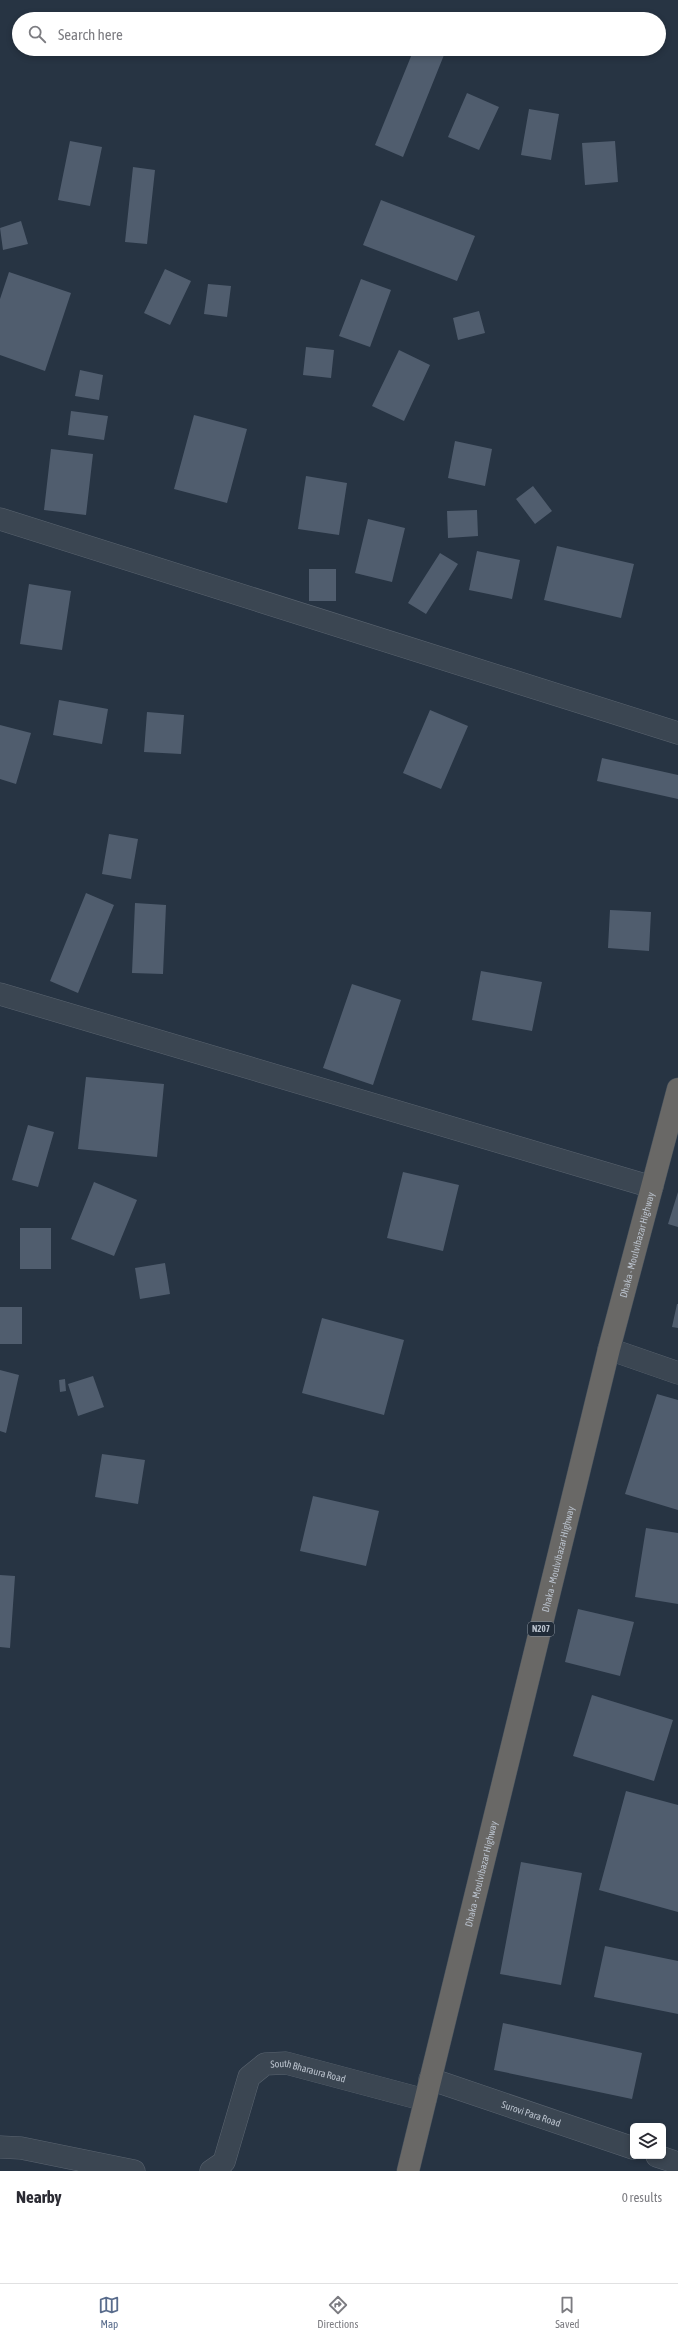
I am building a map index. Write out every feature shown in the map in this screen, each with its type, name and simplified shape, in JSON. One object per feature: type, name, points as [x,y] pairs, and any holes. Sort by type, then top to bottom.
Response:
[{"type":"highway","name":"Dhaka - Moulvibazar Highway","points":[[408,2171],[609,1349],[678,1089]]},
{"type":"street","points":[[0,519],[678,733]]},
{"type":"street","points":[[0,994],[652,1187]]},
{"type":"street","points":[[609,1349],[678,1373]]},
{"type":"street","name":"South Bharaura Road","points":[[211,2171],[224,2162],[249,2077],[264,2064],[286,2063],[425,2100]]},
{"type":"street","name":"Surovi Para Road","points":[[430,2079],[630,2147]]},
{"type":"street","points":[[0,2147],[21,2148],[134,2171]]},
{"type":"street","points":[[666,2159],[678,2163]]},
{"type":"building","points":[[411,56],[444,56],[403,157],[375,145]]},
{"type":"building","points":[[467,93],[499,107],[479,150],[448,137]]},
{"type":"building","points":[[529,109],[559,114],[551,160],[521,155]]},
{"type":"building","points":[[70,141],[102,147],[90,206],[58,200]]},
{"type":"building","points":[[615,141],[618,182],[585,185],[582,143]]},
{"type":"building","points":[[133,167],[155,170],[147,244],[125,242]]},
{"type":"building","points":[[381,200],[475,236],[457,281],[363,245]]},
{"type":"building","points":[[21,221],[28,244],[3,250],[0,228]]},
{"type":"building","points":[[165,269],[191,281],[170,325],[144,313]]},
{"type":"building","points":[[9,272],[71,293],[45,371],[0,355],[0,299]]},
{"type":"building","points":[[361,279],[391,290],[370,347],[339,336]]},
{"type":"building","points":[[208,284],[231,286],[227,317],[204,314]]},
{"type":"building","points":[[479,311],[485,333],[458,340],[453,318]]},
{"type":"building","points":[[306,347],[334,350],[331,378],[303,375]]},
{"type":"building","points":[[399,350],[430,365],[404,421],[372,406]]},
{"type":"building","points":[[80,370],[103,375],[99,400],[75,396]]},
{"type":"building","points":[[71,411],[108,416],[104,440],[68,435]]},
{"type":"building","points":[[194,415],[247,429],[227,503],[174,489]]},
{"type":"building","points":[[455,441],[492,449],[485,486],[448,478]]},
{"type":"building","points":[[51,449],[93,454],[86,515],[44,510]]},
{"type":"building","points":[[306,476],[347,483],[339,535],[298,529]]},
{"type":"building","points":[[533,486],[552,511],[535,524],[516,499]]},
{"type":"building","points":[[477,510],[478,536],[448,538],[447,511]]},
{"type":"building","points":[[368,519],[405,528],[392,582],[355,573]]},
{"type":"building","points":[[557,546],[634,564],[621,618],[544,600]]},
{"type":"building","points":[[477,551],[520,560],[512,599],[469,590]]},
{"type":"building","points":[[440,553],[458,564],[426,614],[408,603]]},
{"type":"building","points":[[309,569],[336,569],[336,601],[309,601]]},
{"type":"building","points":[[29,584],[71,591],[62,650],[20,644]]},
{"type":"building","points":[[59,700],[108,709],[102,744],[53,735]]},
{"type":"building","points":[[430,710],[468,726],[441,789],[403,773]]},
{"type":"building","points":[[147,712],[184,715],[181,754],[144,752]]},
{"type":"building","points":[[0,725],[31,733],[16,784],[0,779]]},
{"type":"building","points":[[602,758],[678,775],[678,799],[597,781]]},
{"type":"building","points":[[109,834],[138,839],[131,879],[102,874]]},
{"type":"building","points":[[86,893],[114,905],[78,993],[50,981]]},
{"type":"building","points":[[135,903],[166,905],[163,974],[132,973]]},
{"type":"building","points":[[610,910],[651,912],[649,951],[608,948]]},
{"type":"building","points":[[481,971],[542,982],[532,1031],[472,1020]]},
{"type":"building","points":[[352,984],[401,1000],[373,1085],[323,1068]]},
{"type":"building","points":[[86,1077],[164,1084],[157,1157],[78,1149]]},
{"type":"building","points":[[28,1125],[54,1132],[38,1187],[12,1180]]},
{"type":"building","points":[[403,1172],[459,1185],[443,1251],[387,1238]]},
{"type":"building","points":[[94,1182],[137,1200],[114,1256],[71,1239]]},
{"type":"building","points":[[678,1192],[678,1227],[668,1224]]},
{"type":"building","points":[[20,1228],[51,1228],[51,1269],[20,1269]]},
{"type":"building","points":[[165,1263],[170,1294],[140,1299],[135,1268]]},
{"type":"building","points":[[678,1304],[678,1328],[672,1327]]},
{"type":"building","points":[[0,1307],[22,1307],[22,1344],[0,1344]]},
{"type":"building","points":[[322,1318],[404,1340],[384,1415],[302,1393]]},
{"type":"building","points":[[0,1370],[19,1375],[6,1433],[0,1431]]},
{"type":"building","points":[[93,1376],[104,1407],[78,1416],[68,1384]]},
{"type":"building","points":[[65,1379],[66,1391],[60,1392],[59,1380]]},
{"type":"building","points":[[657,1394],[678,1400],[678,1510],[625,1494]]},
{"type":"building","points":[[102,1454],[145,1460],[138,1504],[95,1497]]},
{"type":"building","points":[[313,1496],[379,1511],[366,1566],[300,1551]]},
{"type":"building","points":[[646,1528],[678,1533],[678,1604],[635,1597]]},
{"type":"building","points":[[0,1575],[15,1576],[10,1648],[0,1647]]},
{"type":"building","points":[[578,1609],[634,1622],[620,1676],[565,1662]]},
{"type":"building","points":[[592,1695],[673,1720],[654,1781],[573,1756]]},
{"type":"building","points":[[626,1791],[678,1805],[678,1912],[599,1890]]},
{"type":"building","points":[[521,1862],[582,1873],[561,1985],[500,1974]]},
{"type":"building","points":[[605,1946],[678,1961],[678,2014],[594,1997]]},
{"type":"building","points":[[503,2023],[642,2053],[632,2099],[494,2070]]}]
